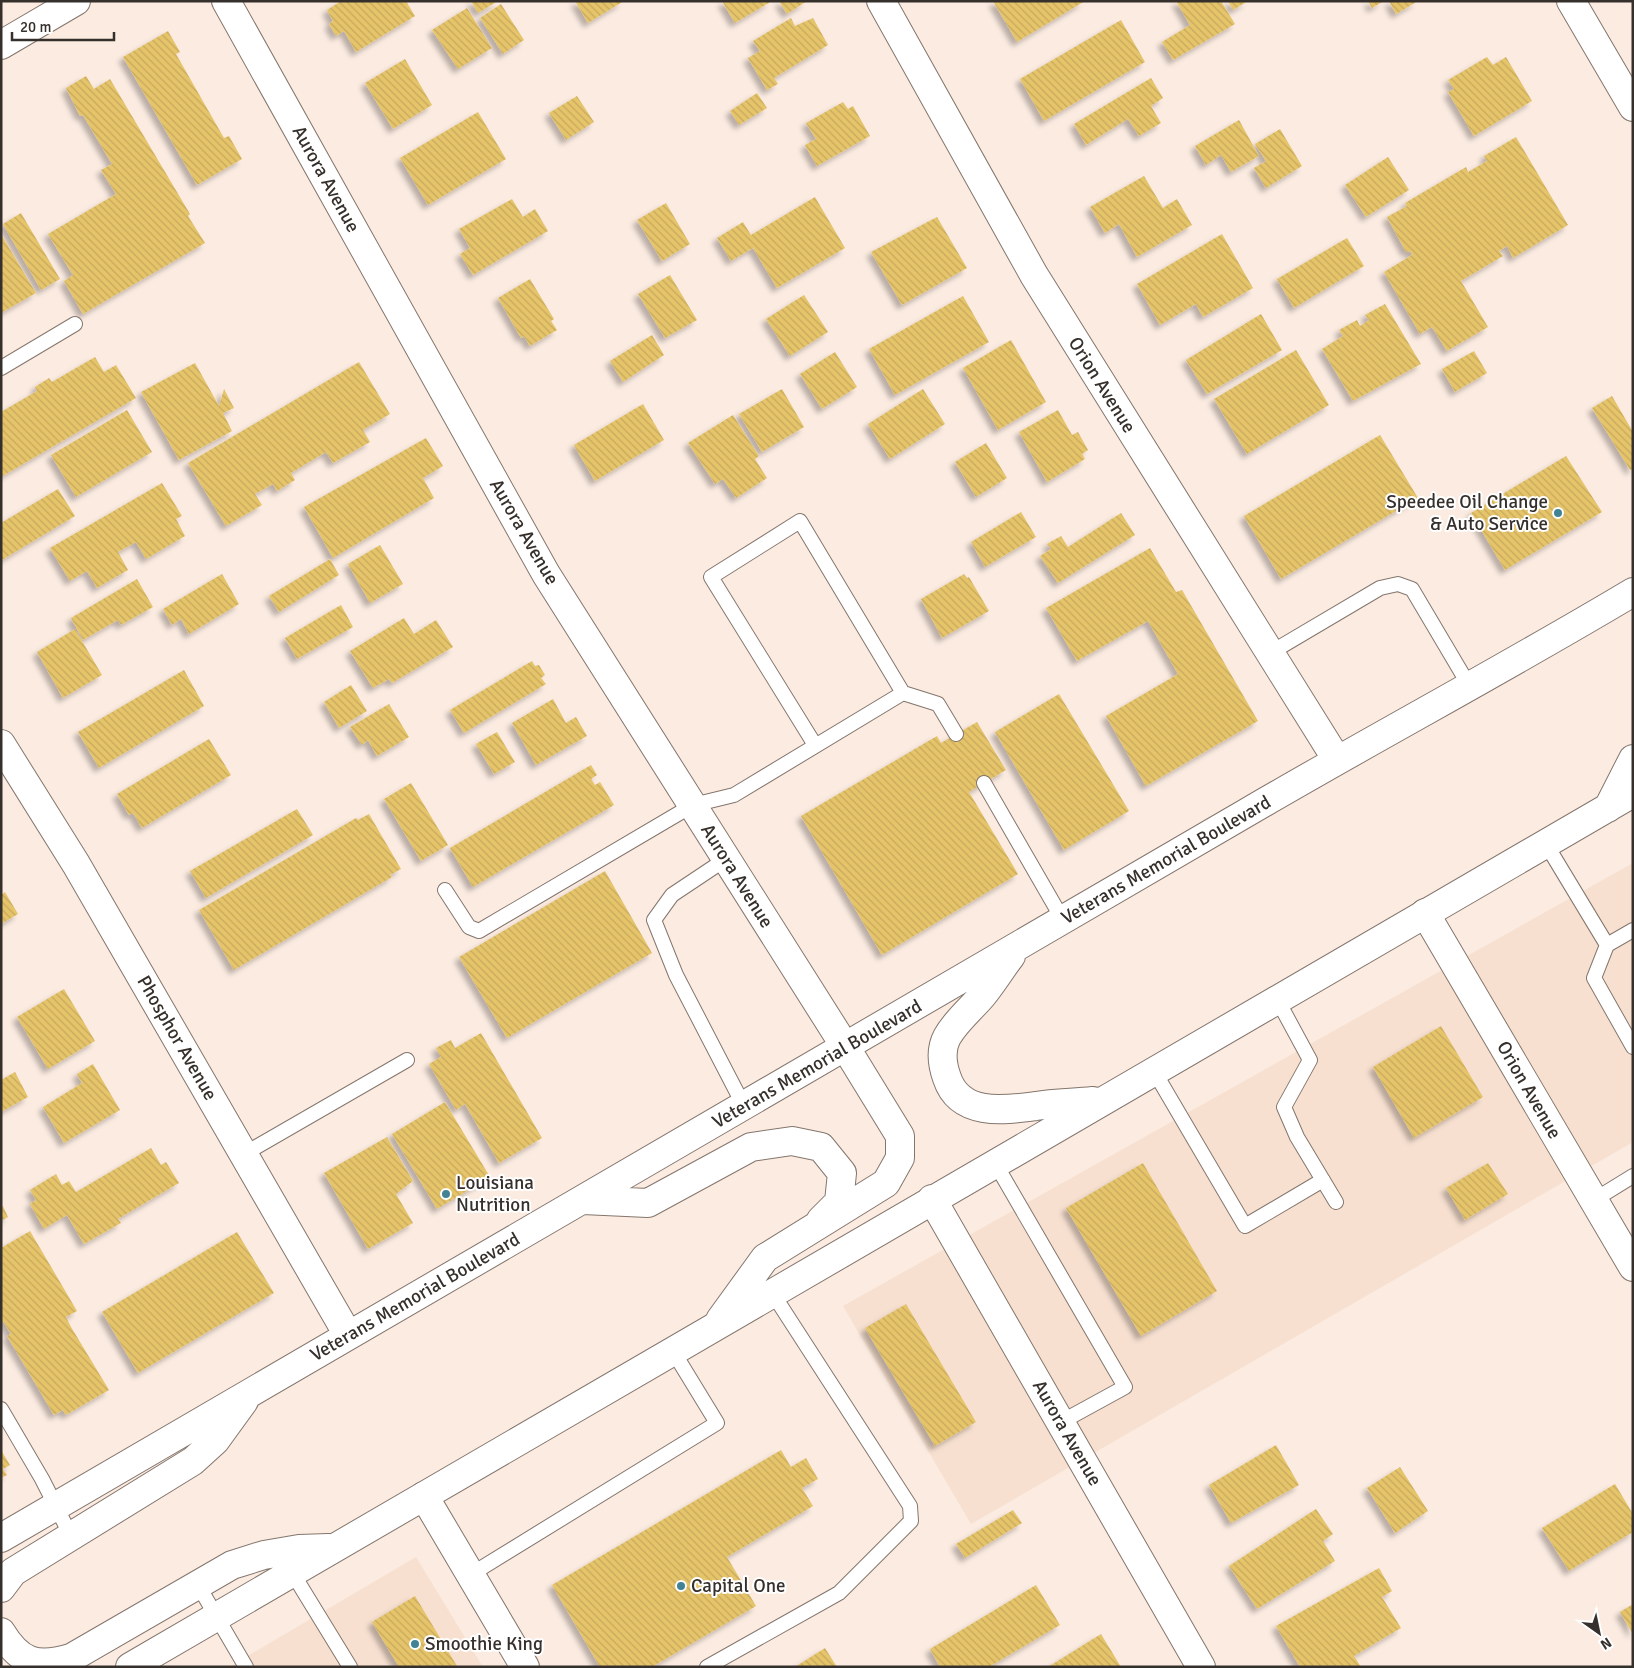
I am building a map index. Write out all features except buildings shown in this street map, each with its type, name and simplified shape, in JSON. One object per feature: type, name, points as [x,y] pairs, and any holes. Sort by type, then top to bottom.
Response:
[{"type":"main road","points":[[1,45],[76,1]]},
{"type":"main road","name":"Aurora Avenue","points":[[226,1],[546,574],[900,1136],[900,1158],[886,1183],[807,1233]]},
{"type":"main road","name":"Orion Avenue","points":[[881,1],[1034,275],[1337,760]]},
{"type":"main road","points":[[1571,1],[1630,92]]},
{"type":"main road","name":"Veterans Memorial Boulevard","points":[[1,1538],[348,1335],[846,1048],[1337,760],[1534,651],[1633,592]]},
{"type":"main road","name":"Phosphor Avenue","points":[[1,744],[76,864],[348,1335]]},
{"type":"main road","points":[[1608,808],[1633,759]]},
{"type":"main road","points":[[1,1632],[18,1653],[37,1664],[55,1663],[71,1658],[232,1565],[287,1562],[334,1548],[1633,793]]},
{"type":"main road","name":"Orion Avenue","points":[[1425,913],[1633,1267]]},
{"type":"main road","points":[[1018,946],[982,995],[953,1026],[946,1039],[943,1065],[949,1083],[965,1101],[988,1110],[1013,1110],[1102,1100]]},
{"type":"main road","points":[[584,1200],[648,1203],[751,1147],[792,1141],[821,1147],[842,1173],[838,1202],[807,1233],[764,1258],[715,1327]]},
{"type":"main road","name":"Aurora Avenue","points":[[932,1199],[1201,1667]]},
{"type":"main road","points":[[5,1579],[193,1461],[215,1441],[251,1392]]},
{"type":"main road","points":[[424,1496],[525,1667]]},
{"type":"main road","points":[[130,1667],[217,1616],[287,1562]]},
{"type":"lane","points":[[1,368],[75,324]]},
{"type":"lane","points":[[815,745],[711,577],[800,521],[903,693],[938,704],[956,734]]},
{"type":"lane","points":[[1270,654],[1380,588],[1398,584],[1412,589],[1470,686]]},
{"type":"lane","points":[[445,890],[469,927],[479,931],[693,805],[734,795],[903,693]]},
{"type":"lane","points":[[984,783],[1062,920]]},
{"type":"lane","points":[[1546,844],[1607,945]]},
{"type":"lane","points":[[726,859],[672,894],[654,920],[676,975],[744,1106]]},
{"type":"lane","points":[[1633,930],[1607,945],[1594,978],[1633,1047]]},
{"type":"lane","points":[[1277,999],[1310,1060],[1284,1107],[1297,1137],[1336,1202]]},
{"type":"lane","points":[[244,1154],[407,1060]]},
{"type":"lane","points":[[1154,1070],[1245,1226],[1323,1180]]},
{"type":"lane","points":[[995,1163],[1125,1387],[1061,1422]]},
{"type":"lane","points":[[1594,1200],[1633,1176]]},
{"type":"lane","points":[[707,1667],[839,1593],[911,1522],[910,1506],[773,1294]]},
{"type":"lane","points":[[470,1575],[717,1423],[673,1351]]},
{"type":"lane","points":[[1,1409],[71,1536]]},
{"type":"lane","points":[[287,1562],[350,1667]]},
{"type":"lane","points":[[198,1584],[246,1667]]},
{"type":"shaded area","points":[[1633,863],[1633,1142],[971,1524],[843,1306]]},
{"type":"shaded area","points":[[416,1557],[483,1667],[229,1667]]},
{"type":"place","name":"Speedee Oil Change & Auto Service","points":[[1558,513]]},
{"type":"place","name":"Louisiana Nutrition","points":[[446,1194]]},
{"type":"place","name":"Capital One","points":[[681,1586]]},
{"type":"place","name":"Smoothie King","points":[[415,1644]]}]
